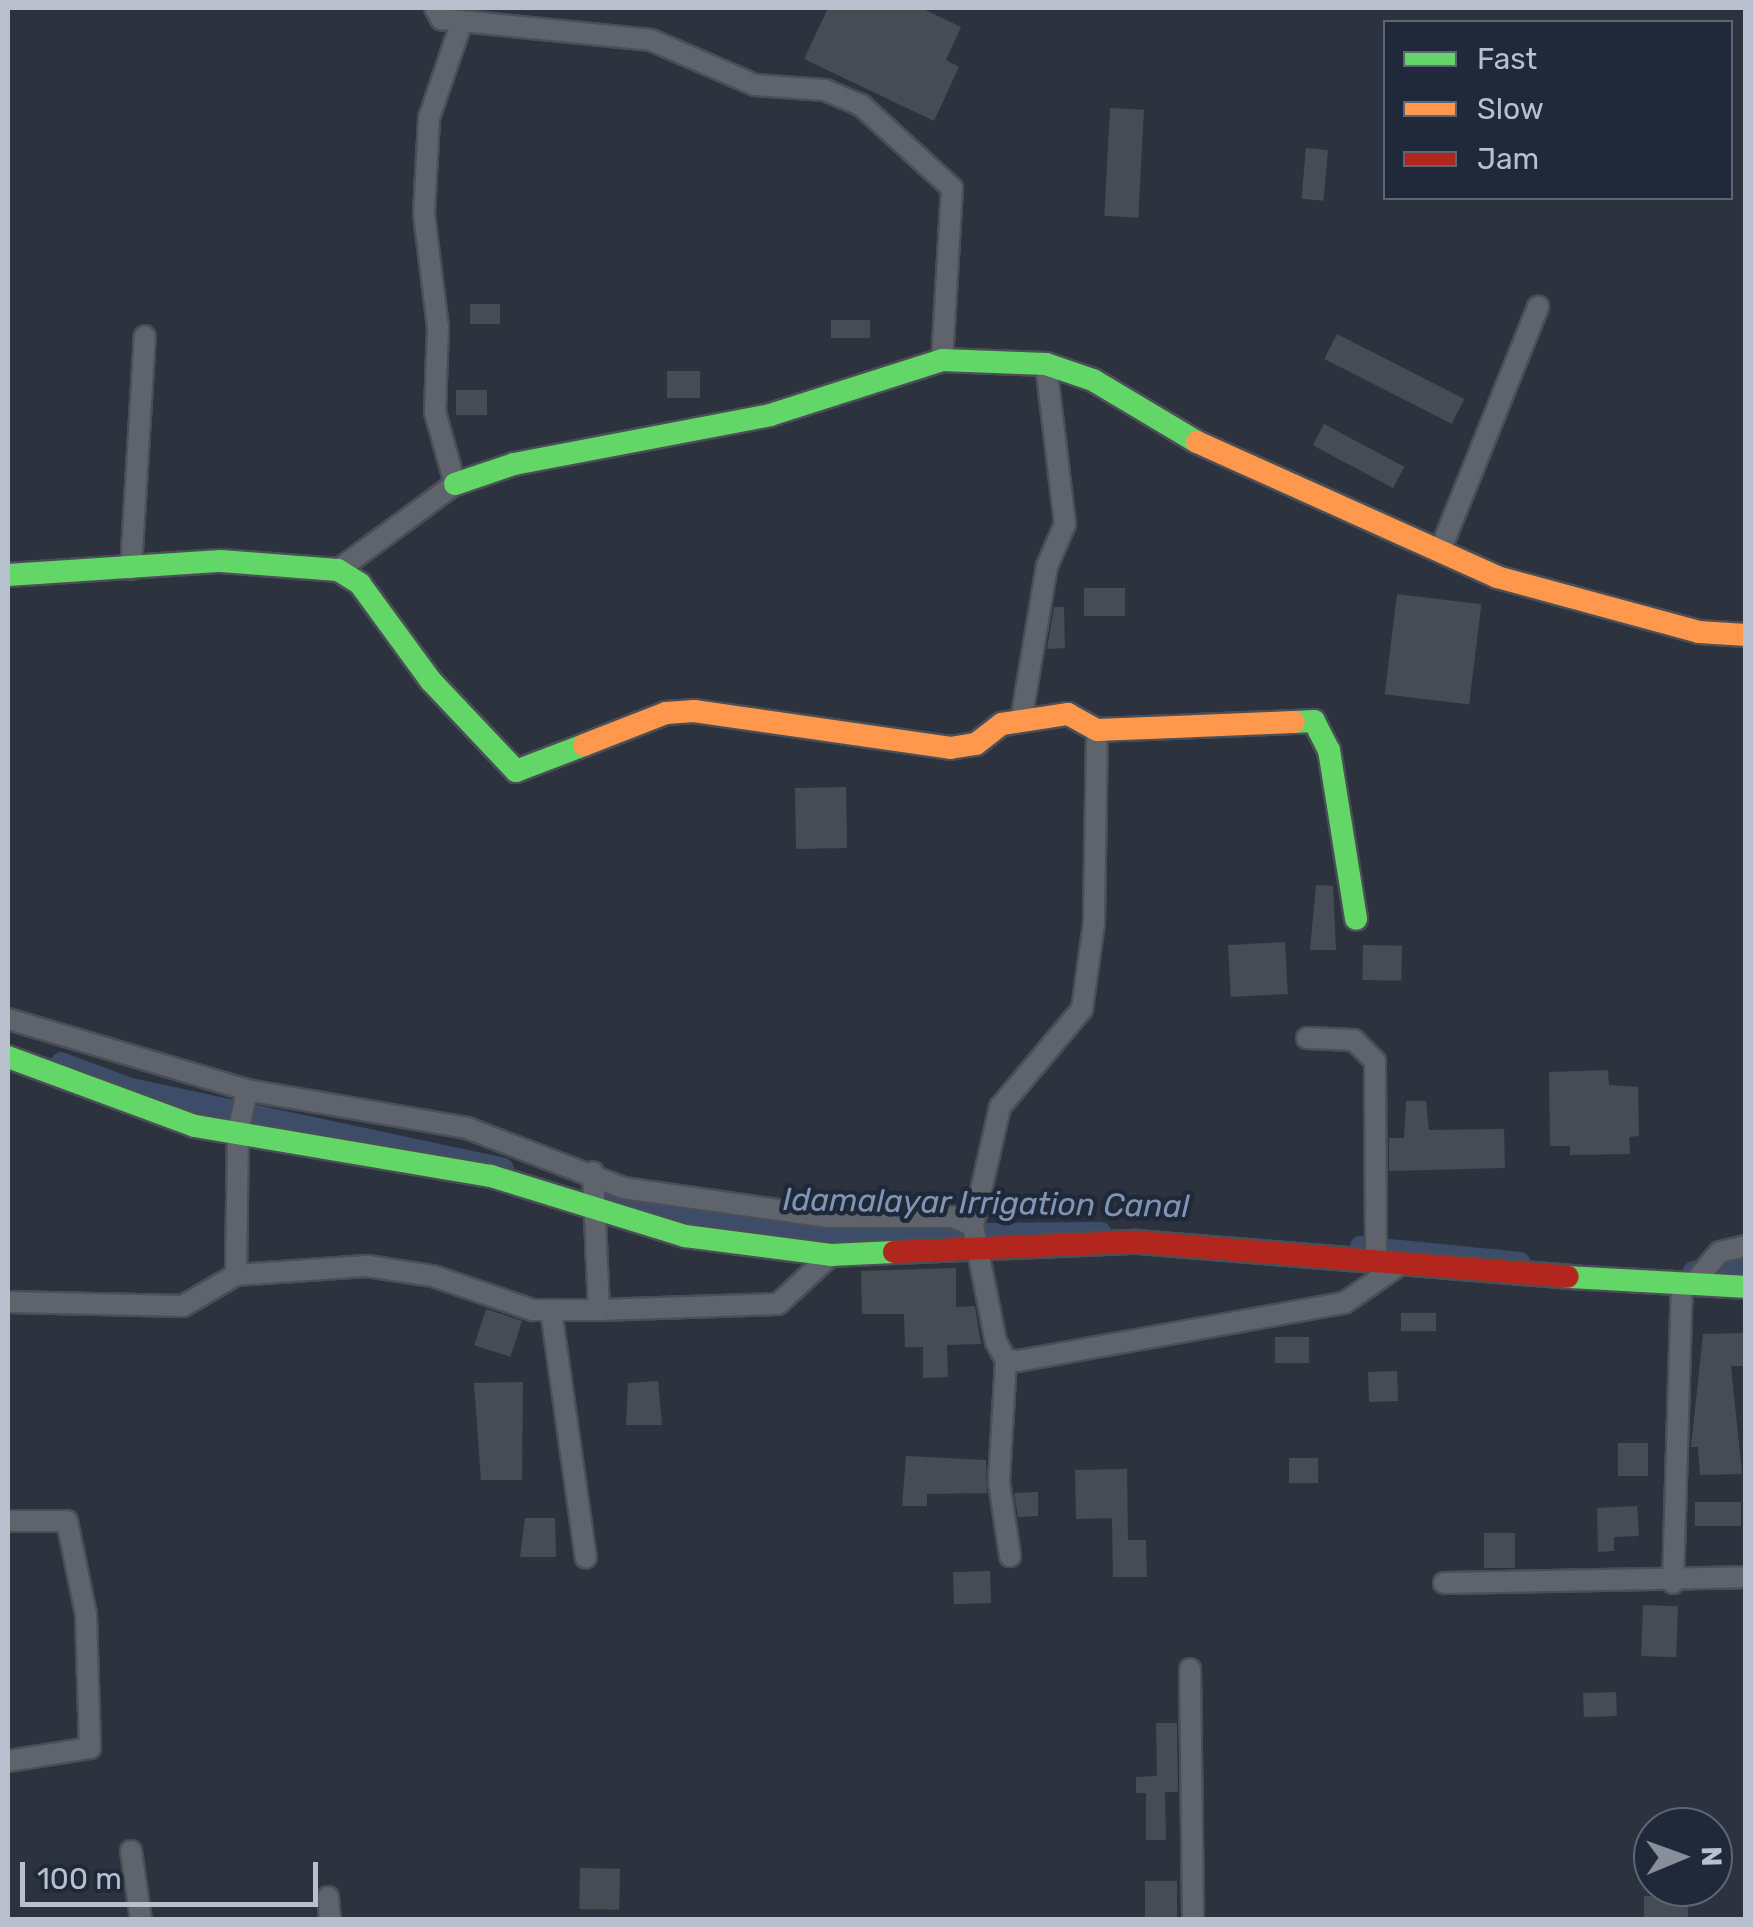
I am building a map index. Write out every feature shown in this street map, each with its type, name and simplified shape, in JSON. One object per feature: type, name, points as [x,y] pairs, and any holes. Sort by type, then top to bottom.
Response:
[{"type":"street","points":[[434,8],[441,19],[651,40],[755,85],[825,90],[861,104],[952,188],[942,360]]},
{"type":"street","points":[[456,484],[436,412],[438,328],[424,214],[428,118],[462,21]]},
{"type":"street","points":[[1442,546],[1538,307]]},
{"type":"street","points":[[131,568],[145,336]]},
{"type":"street","points":[[338,570],[456,484],[514,464],[770,415],[942,360],[1046,364],[1093,380],[1178,433],[1398,535],[1442,546],[1539,591],[1699,632],[1746,635]]},
{"type":"street","points":[[1021,721],[1047,566],[1065,524],[1046,364]]},
{"type":"street","points":[[8,575],[221,561],[338,570],[360,584],[430,681],[516,771],[666,714],[950,748],[1021,721],[1068,714],[1097,730],[1314,722],[1329,750],[1356,919]]},
{"type":"street","points":[[1010,1556],[1000,1482],[1006,1360],[974,1226],[1000,1107],[1082,1009],[1094,923],[1097,730]]},
{"type":"street","points":[[8,1019],[247,1090],[467,1128],[593,1172],[624,1188],[826,1217],[953,1217],[974,1226]]},
{"type":"street","points":[[1006,1360],[1344,1303],[1385,1264],[1375,1060],[1354,1040],[1307,1038]]},
{"type":"street","points":[[8,1057],[195,1126],[491,1176],[595,1213],[685,1236],[831,1255],[979,1254],[1138,1242],[1385,1264],[1746,1287]]},
{"type":"street","points":[[236,1274],[238,1134],[247,1090]]},
{"type":"street","points":[[593,1172],[599,1310]]},
{"type":"street","points":[[1674,1583],[1689,1282],[1720,1252],[1746,1246]]},
{"type":"street","points":[[8,1302],[183,1306],[236,1274],[367,1266],[551,1310],[778,1304],[831,1255]]},
{"type":"street","points":[[551,1310],[586,1558]]},
{"type":"street","points":[[8,1520],[67,1521],[86,1614],[90,1748],[8,1761]]},
{"type":"street","points":[[1444,1583],[1674,1583],[1746,1577]]},
{"type":"street","points":[[1190,1669],[1192,1920]]},
{"type":"street","points":[[131,1851],[141,1920]]},
{"type":"street","points":[[328,1897],[330,1920]]},
{"type":"building","points":[[828,8],[921,8],[961,27],[946,60],[959,67],[934,121],[804,59]]},
{"type":"building","points":[[1110,108],[1144,110],[1138,218],[1104,216]]},
{"type":"building","points":[[1306,148],[1328,150],[1323,201],[1302,199]]},
{"type":"building","points":[[470,304],[500,304],[500,324],[470,324]]},
{"type":"building","points":[[831,320],[870,320],[870,338],[831,338]]},
{"type":"building","points":[[1337,334],[1464,399],[1452,424],[1324,359]]},
{"type":"building","points":[[667,371],[700,371],[700,398],[667,398]]},
{"type":"building","points":[[456,390],[487,390],[487,415],[456,415]]},
{"type":"building","points":[[1324,424],[1404,467],[1393,488],[1313,445]]},
{"type":"building","points":[[1084,588],[1125,588],[1125,616],[1084,616]]},
{"type":"building","points":[[1397,594],[1481,604],[1469,705],[1385,694]]},
{"type":"building","points":[[1054,607],[1064,607],[1065,648],[1047,649]]},
{"type":"building","points":[[846,787],[847,848],[796,849],[795,788]]},
{"type":"building","points":[[1316,885],[1333,886],[1336,950],[1310,950]]},
{"type":"building","points":[[1285,942],[1288,994],[1231,997],[1228,945]]},
{"type":"building","points":[[1363,945],[1402,946],[1401,981],[1362,980]]},
{"type":"building","points":[[1608,1070],[1609,1085],[1638,1087],[1639,1136],[1629,1137],[1630,1154],[1570,1155],[1570,1146],[1550,1146],[1549,1072]]},
{"type":"building","points":[[1406,1101],[1426,1101],[1429,1130],[1504,1129],[1505,1168],[1389,1171],[1389,1138],[1404,1138]]},
{"type":"building","points":[[956,1268],[956,1307],[975,1306],[981,1344],[947,1345],[948,1377],[923,1378],[923,1347],[905,1347],[904,1314],[862,1314],[861,1271]]},
{"type":"building","points":[[486,1309],[522,1321],[510,1357],[474,1345]]},
{"type":"building","points":[[1401,1313],[1436,1313],[1436,1331],[1401,1331]]},
{"type":"building","points":[[1746,1333],[1746,1366],[1731,1366],[1742,1474],[1700,1475],[1698,1447],[1691,1447],[1703,1334]]},
{"type":"building","points":[[1275,1337],[1309,1337],[1309,1363],[1275,1363]]},
{"type":"building","points":[[1397,1371],[1398,1401],[1369,1402],[1368,1372]]},
{"type":"building","points":[[658,1381],[662,1425],[626,1425],[628,1383]]},
{"type":"building","points":[[523,1382],[522,1480],[481,1480],[474,1383]]},
{"type":"building","points":[[1618,1443],[1648,1443],[1648,1476],[1618,1476]]},
{"type":"building","points":[[906,1456],[986,1460],[987,1493],[927,1494],[927,1506],[902,1506]]},
{"type":"building","points":[[1289,1458],[1318,1458],[1318,1483],[1289,1483]]},
{"type":"building","points":[[1127,1469],[1128,1540],[1146,1540],[1147,1577],[1113,1577],[1112,1518],[1076,1519],[1075,1470]]},
{"type":"building","points":[[1038,1492],[1038,1516],[1018,1517],[1014,1493]]},
{"type":"building","points":[[1695,1502],[1741,1502],[1741,1526],[1695,1526]]},
{"type":"building","points":[[1637,1506],[1639,1536],[1614,1537],[1614,1551],[1598,1552],[1597,1508]]},
{"type":"building","points":[[525,1518],[555,1518],[556,1557],[520,1557]]},
{"type":"building","points":[[1484,1533],[1515,1533],[1515,1568],[1484,1568]]},
{"type":"building","points":[[990,1571],[991,1603],[954,1604],[953,1572]]},
{"type":"building","points":[[1643,1605],[1678,1606],[1676,1657],[1641,1656]]},
{"type":"building","points":[[1616,1692],[1617,1716],[1584,1717],[1583,1693]]},
{"type":"building","points":[[1156,1723],[1177,1723],[1178,1792],[1165,1792],[1166,1840],[1146,1840],[1146,1793],[1136,1793],[1136,1777],[1157,1776]]},
{"type":"building","points":[[580,1868],[620,1869],[619,1910],[579,1909]]},
{"type":"building","points":[[1145,1881],[1177,1881],[1177,1920],[1145,1920]]},
{"type":"building","points":[[1644,1907],[1688,1907],[1688,1920],[1644,1920]]},
{"type":"waterway","name":"Idamalayar Irrigation Canal","points":[[61,1062],[131,1088],[504,1168]]},
{"type":"waterway","name":"Idamalayar Irrigation Canal","points":[[604,1198],[798,1235],[1101,1232]]},
{"type":"waterway","name":"Idamalayar Irrigation Canal","points":[[1360,1246],[1520,1262]]},
{"type":"waterway","name":"Idamalayar Irrigation Canal","points":[[1693,1271],[1746,1264]]},
{"type":"traffic: fast","points":[[455,484],[514,464],[770,415],[942,360],[1046,364],[1093,380],[1197,442]]},
{"type":"traffic: fast","points":[[8,575],[221,561],[338,570],[360,584],[431,681],[516,771],[584,745]]},
{"type":"traffic: fast","points":[[1294,722],[1314,721],[1329,750],[1356,919]]},
{"type":"traffic: fast","points":[[8,1057],[195,1126],[491,1176],[685,1236],[831,1255],[894,1252]]},
{"type":"traffic: fast","points":[[1568,1277],[1746,1287]]},
{"type":"traffic: slow","points":[[1197,442],[1497,577],[1699,632],[1746,635]]},
{"type":"traffic: slow","points":[[584,745],[666,713],[694,711],[950,748],[976,744],[1002,724],[1068,714],[1097,730],[1294,722]]},
{"type":"traffic: jam","points":[[894,1252],[1137,1242],[1568,1277]]}]
